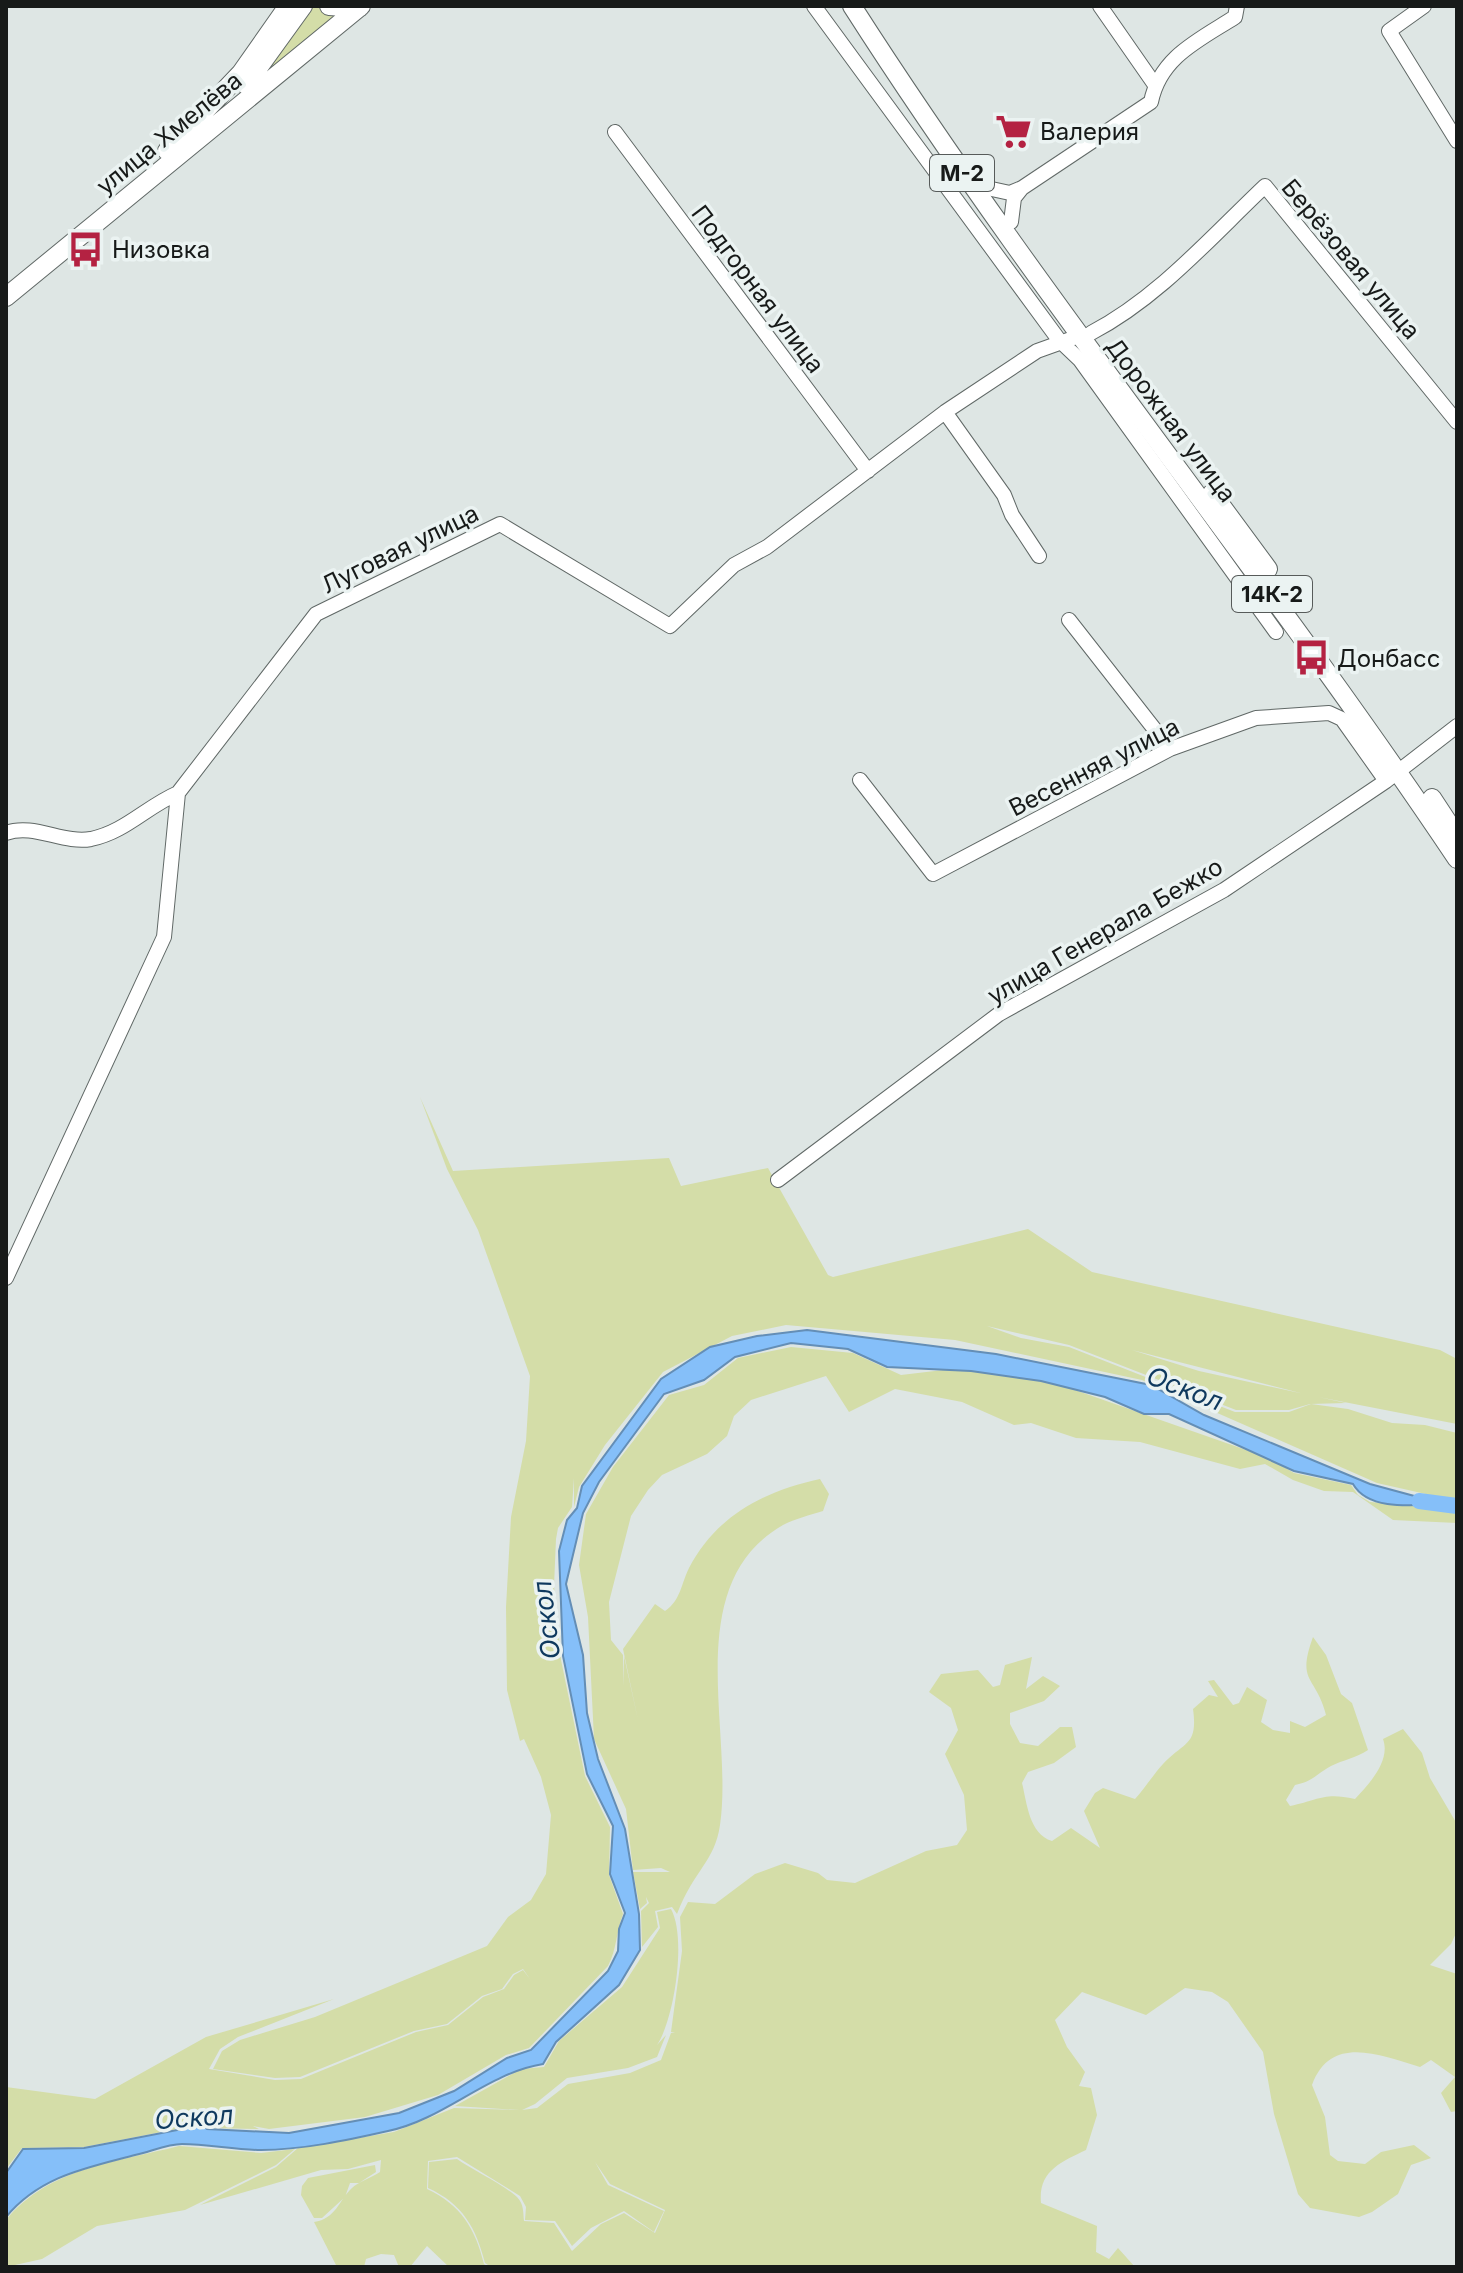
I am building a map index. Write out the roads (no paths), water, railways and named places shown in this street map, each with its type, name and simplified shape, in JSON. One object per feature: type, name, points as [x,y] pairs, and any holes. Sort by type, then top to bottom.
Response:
[{"type":"main road","points":[[6,286],[183,136],[241,73],[288,6]]},
{"type":"main road","points":[[178,157],[256,74],[303,6]]},
{"type":"main road","points":[[329,6],[360,7]]},
{"type":"main road","name":"Дорожная улица","points":[[852,6],[926,121],[1278,602],[1457,859]]},
{"type":"main road","name":"Дорожная улица","points":[[866,6],[1085,335]]},
{"type":"main road","name":"улица Хмелёва","points":[[6,297],[360,7]]},
{"type":"main road","name":"Дорожная улица","points":[[1398,772],[1457,836]]},
{"type":"street","name":"Дорожная улица","points":[[814,6],[1059,340],[1080,360],[1276,632]]},
{"type":"street","points":[[1100,6],[1155,85]]},
{"type":"street","points":[[987,188],[1010,193],[1022,188],[1151,102],[1155,85],[1173,58],[1235,17],[1237,6]]},
{"type":"street","points":[[1422,6],[1389,31],[1457,141]]},
{"type":"street","name":"Подгорная улица","points":[[615,132],[868,471]]},
{"type":"street","name":"Берёзовая улица","points":[[1085,335],[1119,318],[1158,287],[1265,186],[1457,422]]},
{"type":"street","points":[[1011,222],[1014,198],[1022,188]]},
{"type":"street","name":"Луговая улица","points":[[6,833],[18,829],[87,840],[119,831],[151,805],[178,793],[316,614],[500,524],[670,626],[734,565],[767,547],[945,412],[1037,351],[1059,340],[1085,335]]},
{"type":"street","points":[[945,412],[1004,495],[1012,515],[1039,556]]},
{"type":"street","points":[[1069,620],[1170,749]]},
{"type":"street","name":"Весенняя улица","points":[[860,780],[933,874],[1170,749],[1256,718],[1329,713],[1342,719],[1398,772]]},
{"type":"street","name":"улица Генерала Бежко","points":[[778,1180],[999,1014],[1224,890],[1398,772],[1457,726]]},
{"type":"street","points":[[6,1278],[164,937],[178,793]]},
{"type":"water","points":[[807,1330],[996,1354],[1151,1385],[1204,1415],[1370,1484],[1444,1504],[1381,1503],[1360,1493],[1353,1484],[1294,1471],[1169,1414],[1144,1414],[1105,1397],[1041,1381],[971,1371],[887,1367],[848,1349],[791,1343],[735,1357],[704,1380],[664,1394],[599,1482],[583,1513],[566,1584],[583,1655],[587,1713],[598,1759],[625,1829],[639,1914],[640,1950],[619,1985],[556,2042],[543,2064],[503,2077],[409,2125],[341,2141],[293,2148],[261,2150],[170,2145],[99,2164],[49,2183],[19,2203],[6,2217],[6,2173],[23,2149],[84,2148],[203,2125],[207,2129],[289,2133],[399,2113],[454,2091],[507,2058],[531,2050],[608,1971],[618,1951],[619,1929],[625,1913],[610,1874],[613,1826],[587,1774],[563,1656],[559,1551],[567,1520],[577,1508],[582,1486],[661,1379],[710,1347],[757,1336]]},
{"type":"waterway","name":"Оскол","points":[[1419,1501],[1457,1506]]},
{"type":"place","name":"Валерия","points":[[1014,131]]},
{"type":"place","name":"Низовка","points":[[86,249]]},
{"type":"place","name":"Донбасс","points":[[1311,658]]}]
